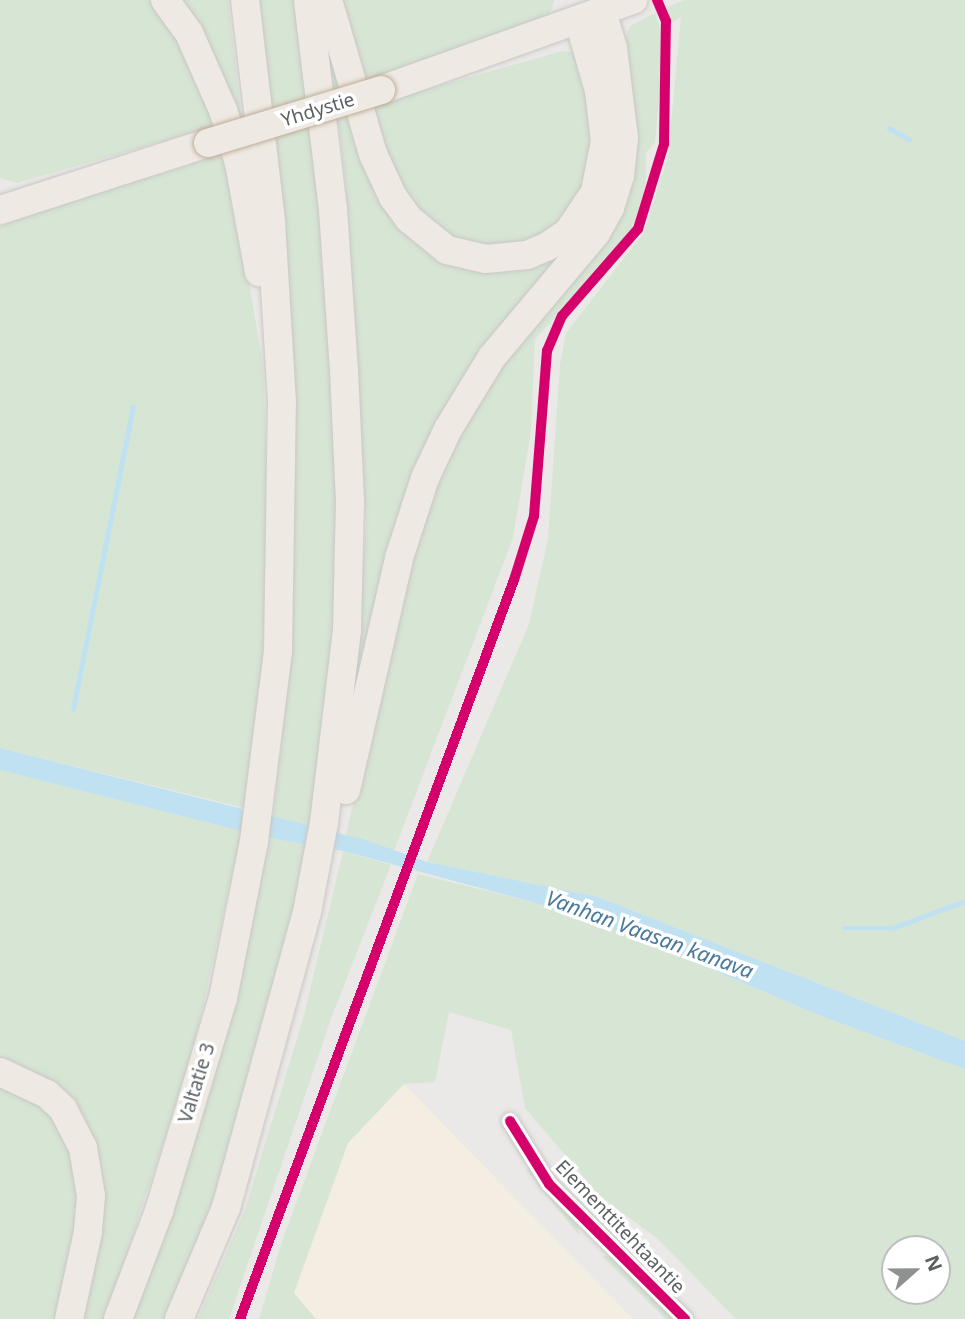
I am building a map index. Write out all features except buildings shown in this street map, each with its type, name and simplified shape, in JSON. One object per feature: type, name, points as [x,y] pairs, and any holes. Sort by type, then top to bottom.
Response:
[{"type":"highway","points":[[165,0],[189,33],[208,70],[239,163],[282,402]]},
{"type":"highway","points":[[245,0],[271,221],[282,402]]},
{"type":"highway","points":[[308,0],[333,210],[350,502],[347,631],[331,825]]},
{"type":"highway","points":[[328,0],[373,154],[393,197],[409,219],[447,250],[486,259],[527,255],[548,246],[568,232],[595,192],[605,141],[591,17]]},
{"type":"highway","name":"Yhdystie","points":[[0,211],[381,90],[633,0]]},
{"type":"highway","points":[[179,1319],[226,1208],[307,912],[325,858],[377,643],[425,478],[448,429],[492,357],[596,233],[620,176],[623,106],[591,17]]},
{"type":"highway","name":"Valtatie 3","points":[[118,1319],[159,1211],[223,998],[254,841],[278,652],[282,402]]},
{"type":"highway","points":[[0,1072],[47,1094],[63,1109],[83,1148],[91,1196],[88,1232],[69,1319]]},
{"type":"street","name":"Elementtitehtaantie","points":[[510,1121],[550,1184],[685,1319]]},
{"type":"shaded area","points":[[404,1084],[633,1319],[316,1319],[293,1294],[348,1143]]},
{"type":"green space","points":[[0,0],[151,0],[172,25],[217,126],[17,183],[0,178]]},
{"type":"green space","points":[[175,0],[228,0],[247,164]]},
{"type":"green space","points":[[254,0],[296,0],[331,319],[338,528],[331,666],[309,827],[273,817],[291,659],[294,412]]},
{"type":"green space","points":[[334,0],[555,0],[548,18],[357,83]]},
{"type":"green space","points":[[684,0],[965,0],[965,1041],[598,897],[427,862],[529,624],[548,539],[560,364],[566,333],[644,232],[668,156],[681,17],[672,22],[666,8]]},
{"type":"green space","points":[[655,13],[660,27],[661,77],[655,142],[646,153],[646,182],[635,222],[611,259],[535,339],[531,431],[513,538],[394,851],[346,835],[409,550],[478,387],[556,294],[624,40],[630,26]]},
{"type":"green space","points":[[327,36],[369,164],[470,265],[595,220],[487,349],[356,699],[366,520],[346,184]]},
{"type":"green space","points":[[562,51],[577,53],[590,77],[592,184],[546,239],[469,248],[427,228],[393,180],[364,107]]},
{"type":"green space","points":[[228,154],[263,366],[268,490],[262,684],[245,808],[0,748],[0,226],[75,198]]},
{"type":"green space","points":[[0,770],[242,830],[191,1060],[105,1319],[75,1319],[93,1150],[0,1062]]},
{"type":"green space","points":[[270,838],[308,844],[277,994],[212,1202],[166,1319],[130,1319],[221,1041]]},
{"type":"green space","points":[[343,851],[391,865],[332,1016],[229,1319],[198,1319],[245,1210],[304,1015]]},
{"type":"green space","points":[[418,874],[536,903],[636,937],[821,1016],[965,1069],[965,1319],[736,1319],[659,1240],[600,1196],[525,1108],[511,1030],[449,1012],[435,1082],[404,1084],[348,1143],[294,1293],[316,1319],[259,1319],[282,1241]]},
{"type":"green space","points":[[0,1085],[44,1103],[68,1131],[83,1215],[61,1319],[0,1319]]},
{"type":"green space","points":[[526,1170],[534,1171],[578,1225],[579,1235]]},
{"type":"green space","points":[[601,1255],[611,1257],[675,1319],[666,1319]]},
{"type":"water","name":"Vanhan Vaasan kanava","points":[[0,748],[366,840],[427,862],[598,897],[965,1041],[965,1069],[821,1016],[636,937],[536,903],[343,851],[270,838],[0,770]]},
{"type":"waterway","points":[[889,128],[909,139]]},
{"type":"waterway","points":[[73,709],[133,407]]},
{"type":"waterway","points":[[844,928],[892,928],[965,901]]},
{"type":"cycle path","points":[[240,1319],[514,580],[534,516],[547,351],[562,316],[638,229],[664,144],[666,21],[657,0]]},
{"type":"cycle path","points":[[510,1121],[549,1184],[685,1319]]}]
